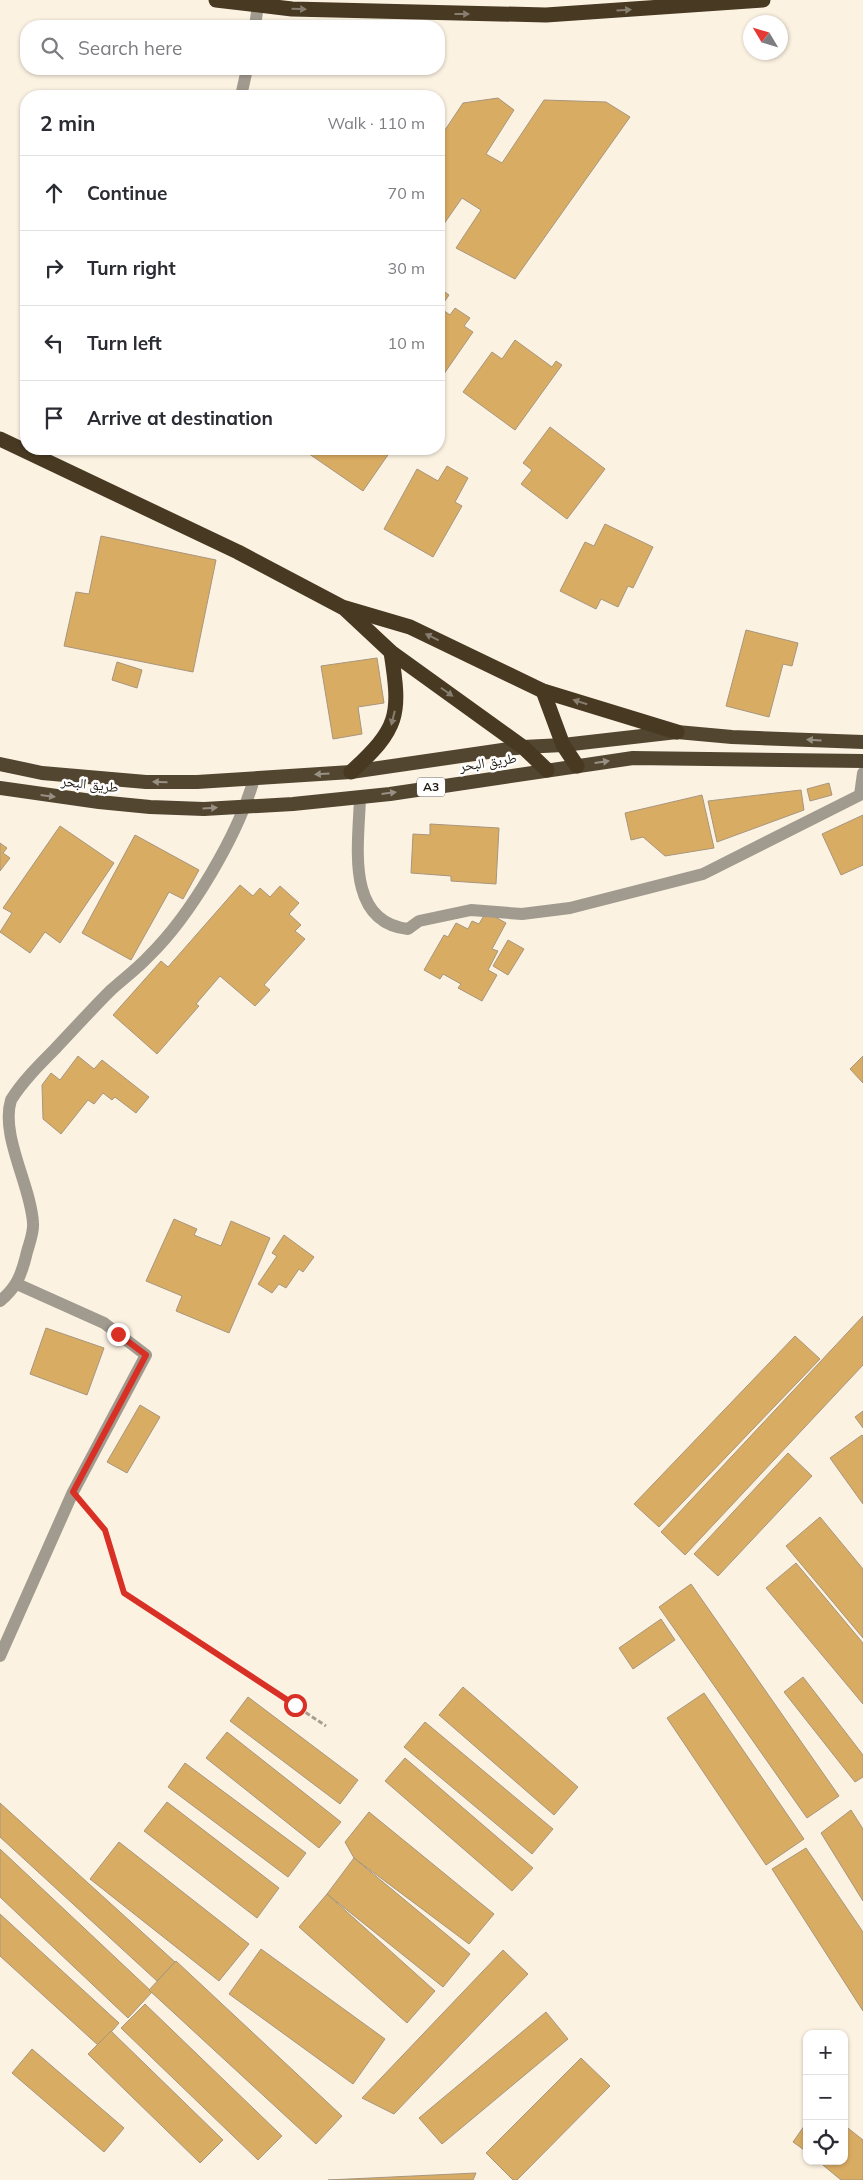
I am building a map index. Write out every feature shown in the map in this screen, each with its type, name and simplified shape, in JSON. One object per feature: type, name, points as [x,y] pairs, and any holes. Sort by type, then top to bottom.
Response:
[{"type":"highway","points":[[216,0],[292,9],[428,14],[546,15],[763,0]]},
{"type":"highway","points":[[0,439],[20,447]]},
{"type":"highway","points":[[36,455],[238,552],[342,607],[410,627],[543,691],[677,732]]},
{"type":"highway","points":[[342,607],[391,652],[524,746],[547,770]]},
{"type":"highway","points":[[351,772],[374,751],[390,730],[396,705],[396,685],[391,652]]},
{"type":"highway","points":[[543,691],[563,744],[577,766]]},
{"type":"highway","name":"طريق البحر","points":[[0,764],[42,773],[146,782],[197,782],[351,772],[524,746],[563,744],[677,732],[732,737],[863,742]]},
{"type":"highway","name":"طريق البحر","points":[[0,788],[150,807],[204,809],[360,797],[633,758],[863,761]]},
{"type":"lane","points":[[255,20],[258,5]]},
{"type":"lane","points":[[242,90],[245,75]]},
{"type":"lane","points":[[360,797],[358,870],[365,900],[384,920],[399,928],[408,929],[419,921],[471,910],[522,914],[570,908],[703,874],[860,795],[863,773]]},
{"type":"lane","points":[[0,1301],[17,1284],[22,1272],[33,1226],[30,1206],[6,1137],[6,1112],[10,1101],[40,1064],[110,991],[150,956],[180,921],[194,901],[247,806],[254,779]]},
{"type":"lane","points":[[0,1656],[73,1492],[146,1355],[104,1324],[17,1284]]},
{"type":"path","points":[[73,1492],[105,1530],[124,1593],[326,1726]]},
{"type":"building","points":[[498,98],[514,110],[486,154],[502,163],[544,100],[606,102],[630,117],[515,279],[456,248],[481,210],[462,198],[445,222],[445,130],[463,103]]},
{"type":"building","points":[[445,292],[449,295],[445,301]]},
{"type":"building","points":[[455,308],[470,318],[464,326],[473,332],[445,372],[445,312],[450,315]]},
{"type":"building","points":[[515,340],[552,367],[556,361],[562,365],[515,430],[463,392],[492,352],[502,359]]},
{"type":"building","points":[[550,427],[605,469],[567,519],[521,484],[532,470],[523,463]]},
{"type":"building","points":[[311,455],[388,455],[363,491]]},
{"type":"building","points":[[447,466],[468,478],[455,502],[462,506],[433,557],[384,529],[417,469],[438,481]]},
{"type":"building","points":[[605,524],[653,547],[633,588],[628,586],[618,607],[601,599],[596,609],[560,591],[585,542],[594,546]]},
{"type":"building","points":[[101,536],[216,560],[193,672],[64,646],[76,592],[89,594]]},
{"type":"building","points":[[746,630],[798,643],[792,666],[783,664],[769,717],[726,706]]},
{"type":"building","points":[[377,658],[384,703],[358,707],[362,734],[333,739],[321,666]]},
{"type":"building","points":[[117,662],[142,670],[137,688],[112,680]]},
{"type":"building","points":[[829,783],[832,795],[810,801],[807,789]]},
{"type":"building","points":[[801,790],[804,810],[717,842],[708,801]]},
{"type":"building","points":[[702,795],[714,848],[665,856],[643,837],[631,840],[625,813]]},
{"type":"building","points":[[863,815],[863,865],[841,875],[822,834]]},
{"type":"building","points":[[430,824],[499,828],[496,884],[451,881],[451,876],[411,873],[413,834],[430,835]]},
{"type":"building","points":[[60,826],[114,863],[60,943],[45,932],[30,953],[0,932],[12,913],[3,908]]},
{"type":"building","points":[[135,835],[199,870],[183,899],[169,892],[131,960],[82,933]]},
{"type":"building","points":[[0,843],[7,848],[3,853],[10,858],[0,871]]},
{"type":"building","points":[[240,885],[253,896],[260,888],[270,897],[280,886],[299,903],[289,914],[301,925],[295,931],[305,939],[264,985],[270,990],[255,1006],[220,976],[196,1004],[199,1006],[157,1054],[113,1015],[161,961],[168,967]]},
{"type":"building","points":[[486,912],[506,923],[492,949],[498,951],[488,970],[497,975],[482,1001],[458,988],[461,984],[443,974],[440,979],[424,970],[444,935],[448,937],[456,923],[468,929],[472,921],[479,924]]},
{"type":"building","points":[[508,940],[524,949],[508,975],[493,966]]},
{"type":"building","points":[[78,1056],[94,1069],[102,1060],[149,1097],[136,1113],[115,1097],[112,1100],[103,1093],[94,1104],[88,1100],[61,1134],[43,1119],[42,1085],[51,1073],[60,1080]]},
{"type":"building","points":[[863,1056],[863,1083],[850,1069]]},
{"type":"building","points":[[174,1219],[197,1229],[194,1235],[221,1246],[231,1221],[270,1238],[229,1333],[176,1311],[182,1296],[146,1281]]},
{"type":"building","points":[[284,1235],[314,1257],[303,1272],[299,1269],[286,1288],[279,1284],[272,1293],[258,1284],[277,1256],[272,1253]]},
{"type":"building","points":[[863,1316],[863,1365],[685,1555],[661,1532]]},
{"type":"building","points":[[46,1328],[104,1348],[87,1395],[30,1374]]},
{"type":"building","points":[[795,1336],[820,1359],[659,1527],[634,1504]]},
{"type":"building","points":[[140,1405],[160,1417],[127,1473],[107,1462]]},
{"type":"building","points":[[863,1411],[863,1428],[855,1417]]},
{"type":"building","points":[[863,1436],[863,1504],[830,1458]]},
{"type":"building","points":[[788,1453],[812,1476],[718,1576],[694,1554]]},
{"type":"building","points":[[820,1517],[863,1569],[863,1638],[786,1546]]},
{"type":"building","points":[[796,1563],[863,1643],[863,1704],[766,1588]]},
{"type":"building","points":[[691,1584],[839,1796],[807,1818],[659,1607]]},
{"type":"building","points":[[661,1619],[675,1640],[633,1669],[619,1648]]},
{"type":"building","points":[[803,1677],[863,1755],[863,1777],[855,1782],[784,1692]]},
{"type":"building","points":[[463,1687],[578,1787],[554,1815],[439,1715]]},
{"type":"building","points":[[704,1693],[804,1839],[766,1865],[667,1718]]},
{"type":"building","points":[[248,1697],[358,1780],[340,1804],[230,1721]]},
{"type":"building","points":[[425,1722],[553,1829],[532,1854],[404,1747]]},
{"type":"building","points":[[227,1732],[341,1822],[319,1848],[206,1758]]},
{"type":"building","points":[[405,1758],[533,1868],[512,1891],[385,1781]]},
{"type":"building","points":[[185,1763],[306,1853],[288,1877],[168,1787]]},
{"type":"building","points":[[167,1802],[279,1888],[257,1918],[144,1831]]},
{"type":"building","points":[[0,1803],[175,1962],[157,1981],[0,1837]]},
{"type":"building","points":[[851,1810],[863,1829],[863,1901],[821,1833]]},
{"type":"building","points":[[369,1812],[494,1914],[469,1944],[354,1858],[345,1842]]},
{"type":"building","points":[[119,1842],[249,1944],[219,1981],[90,1879]]},
{"type":"building","points":[[806,1848],[863,1932],[863,2011],[772,1869]]},
{"type":"building","points":[[0,1849],[152,1992],[128,2018],[0,1897]]},
{"type":"building","points":[[354,1858],[470,1954],[443,1987],[327,1894]]},
{"type":"building","points":[[327,1894],[435,1991],[407,2023],[299,1927]]},
{"type":"building","points":[[0,1914],[119,2023],[99,2046],[0,1956]]},
{"type":"building","points":[[261,1949],[385,2039],[353,2084],[229,1994]]},
{"type":"building","points":[[503,1950],[528,1974],[394,2114],[362,2098]]},
{"type":"building","points":[[176,1961],[342,2116],[316,2144],[149,1990]]},
{"type":"building","points":[[145,2004],[282,2136],[258,2160],[121,2028]]},
{"type":"building","points":[[546,2012],[568,2039],[442,2144],[419,2118]]},
{"type":"building","points":[[111,2031],[223,2140],[200,2163],[88,2054]]},
{"type":"building","points":[[32,2049],[124,2128],[104,2152],[12,2073]]},
{"type":"building","points":[[581,2058],[610,2086],[517,2180],[513,2180],[486,2153]]},
{"type":"building","points":[[803,2128],[803,2149],[793,2142]]},
{"type":"building","points":[[848,2128],[863,2140],[863,2180],[841,2180],[823,2165],[848,2165]]},
{"type":"building","points":[[476,2173],[473,2180],[328,2180]]},
{"type":"route","points":[[118,1334],[146,1355],[73,1492],[105,1530],[116,1573],[124,1593],[295,1705]]}]
